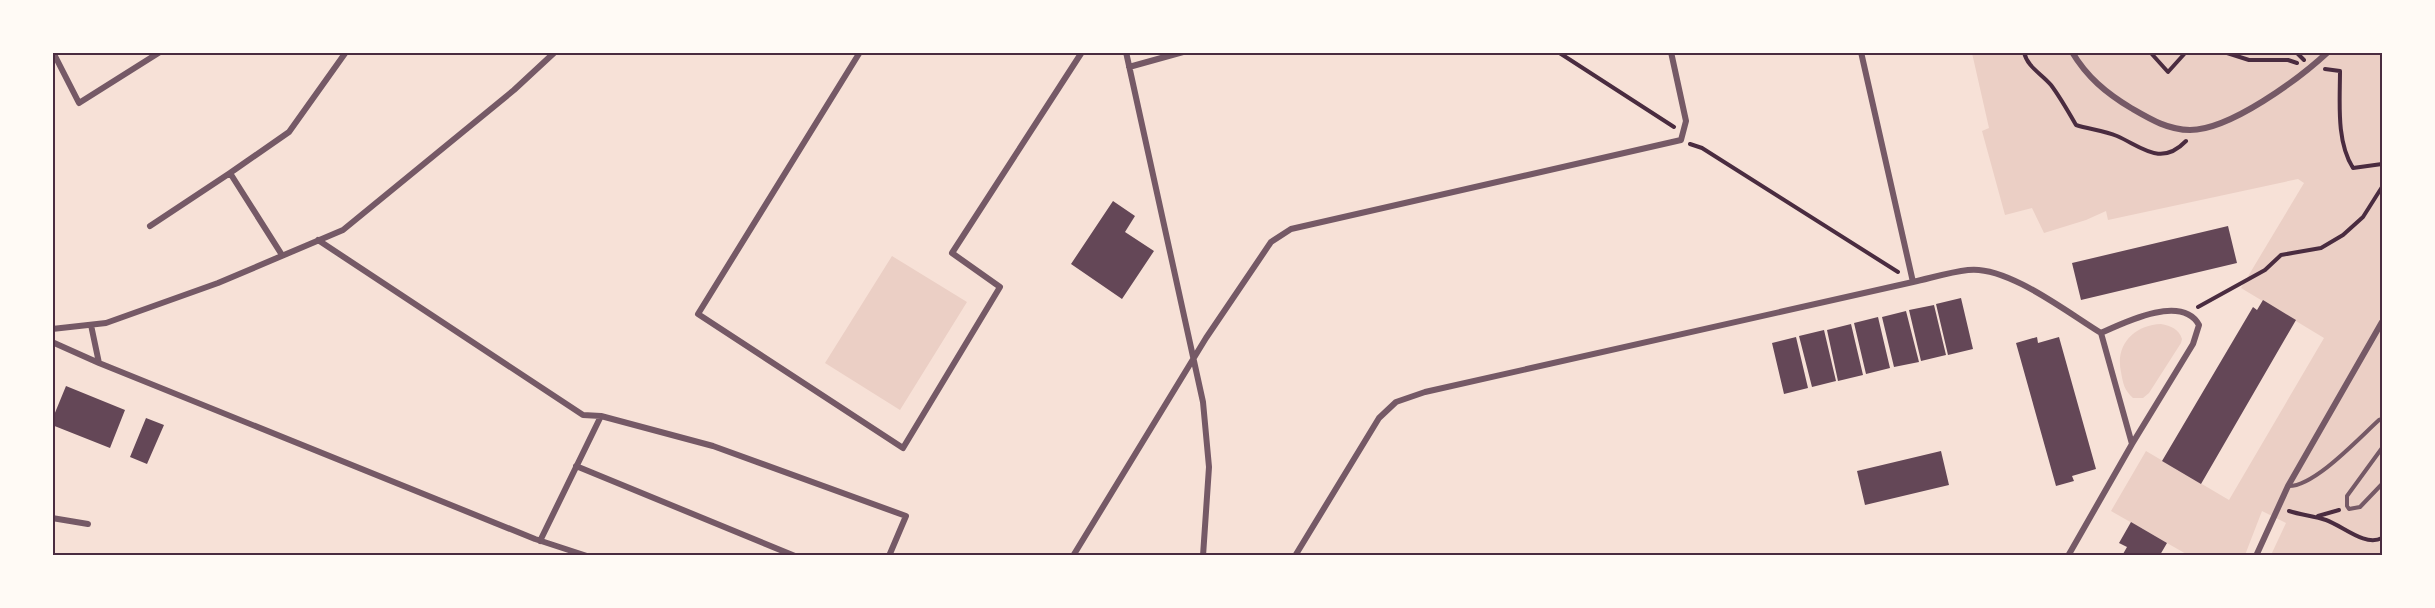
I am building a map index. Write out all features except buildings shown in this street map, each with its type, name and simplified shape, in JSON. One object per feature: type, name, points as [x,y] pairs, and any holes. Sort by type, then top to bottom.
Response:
[{"type":"street","points":[[55,56],[79,103],[160,52]]},
{"type":"street","points":[[150,226],[289,132],[346,52]]},
{"type":"street","points":[[52,328],[106,323],[218,283],[343,230],[514,90],[555,52]]},
{"type":"street","points":[[860,52],[698,314],[903,448],[1000,287],[952,253],[1082,52]]},
{"type":"street","points":[[1126,52],[1203,402],[1209,467],[1203,555]]},
{"type":"street","points":[[1129,67],[1183,52]]},
{"type":"street","points":[[1073,555],[1194,358],[1271,242],[1291,229],[1681,141],[1686,121],[1671,52]]},
{"type":"street","points":[[1861,52],[1913,282]]},
{"type":"street","points":[[2072,52],[2083,70],[2100,88],[2122,103],[2154,121],[2174,128],[2192,130],[2209,126],[2253,107],[2312,67],[2328,52]]},
{"type":"street","points":[[230,173],[282,255]]},
{"type":"street","points":[[318,240],[583,414],[601,416],[713,446],[906,516],[889,555]]},
{"type":"street","points":[[1295,555],[1379,418],[1396,402],[1425,392],[1970,269],[1993,272],[2015,280],[2101,333],[2132,444]]},
{"type":"street","points":[[2068,555],[2193,344],[2199,325],[2195,317],[2187,312],[2176,311],[2142,316],[2101,333]]},
{"type":"street","points":[[2256,555],[2288,486],[2382,322]]},
{"type":"street","points":[[91,325],[99,363]]},
{"type":"street","points":[[52,342],[540,541],[588,555]]},
{"type":"street","points":[[540,541],[601,416]]},
{"type":"street","points":[[576,466],[795,555]]},
{"type":"street","points":[[52,518],[88,525]]},
{"type":"lane","points":[[2288,486],[2296,486],[2316,477],[2382,419]]},
{"type":"lane","points":[[2382,448],[2347,496],[2349,509],[2360,507],[2382,484]]},
{"type":"path","points":[[1558,52],[1683,133]]},
{"type":"path","points":[[2024,52],[2032,68],[2060,97],[2076,125],[2120,137],[2154,154],[2179,149],[2188,140],[2192,130]]},
{"type":"path","points":[[2150,52],[2168,72],[2186,52]]},
{"type":"path","points":[[2225,53],[2249,60],[2288,60],[2312,67],[2340,71],[2340,124],[2348,160],[2353,168],[2382,164]]},
{"type":"path","points":[[1681,141],[1702,148],[1913,282]]},
{"type":"path","points":[[2187,312],[2265,270],[2282,255],[2321,248],[2343,235],[2363,217],[2382,187]]},
{"type":"path","points":[[2314,517],[2325,516],[2347,506]]},
{"type":"path","points":[[2277,507],[2336,524],[2366,539],[2376,541],[2382,538]]},
{"type":"shaded area","points":[[1972,53],[2382,53],[2382,555],[2271,555],[2286,523],[2262,511],[2245,555],[2188,555],[2111,511],[2146,451],[2229,500],[2324,338],[2241,288],[2304,183],[2298,179],[2108,220],[2106,211],[2044,233],[2032,208],[2005,215],[1982,131],[1989,128]]},
{"type":"shaded area","points":[[892,256],[967,302],[900,410],[825,363]]},
{"type":"shaded area","points":[[2161,324],[2177,330],[2182,339],[2181,343],[2149,393],[2143,398],[2133,398],[2124,386],[2121,372],[2121,353],[2124,345],[2129,338],[2143,328]]}]
